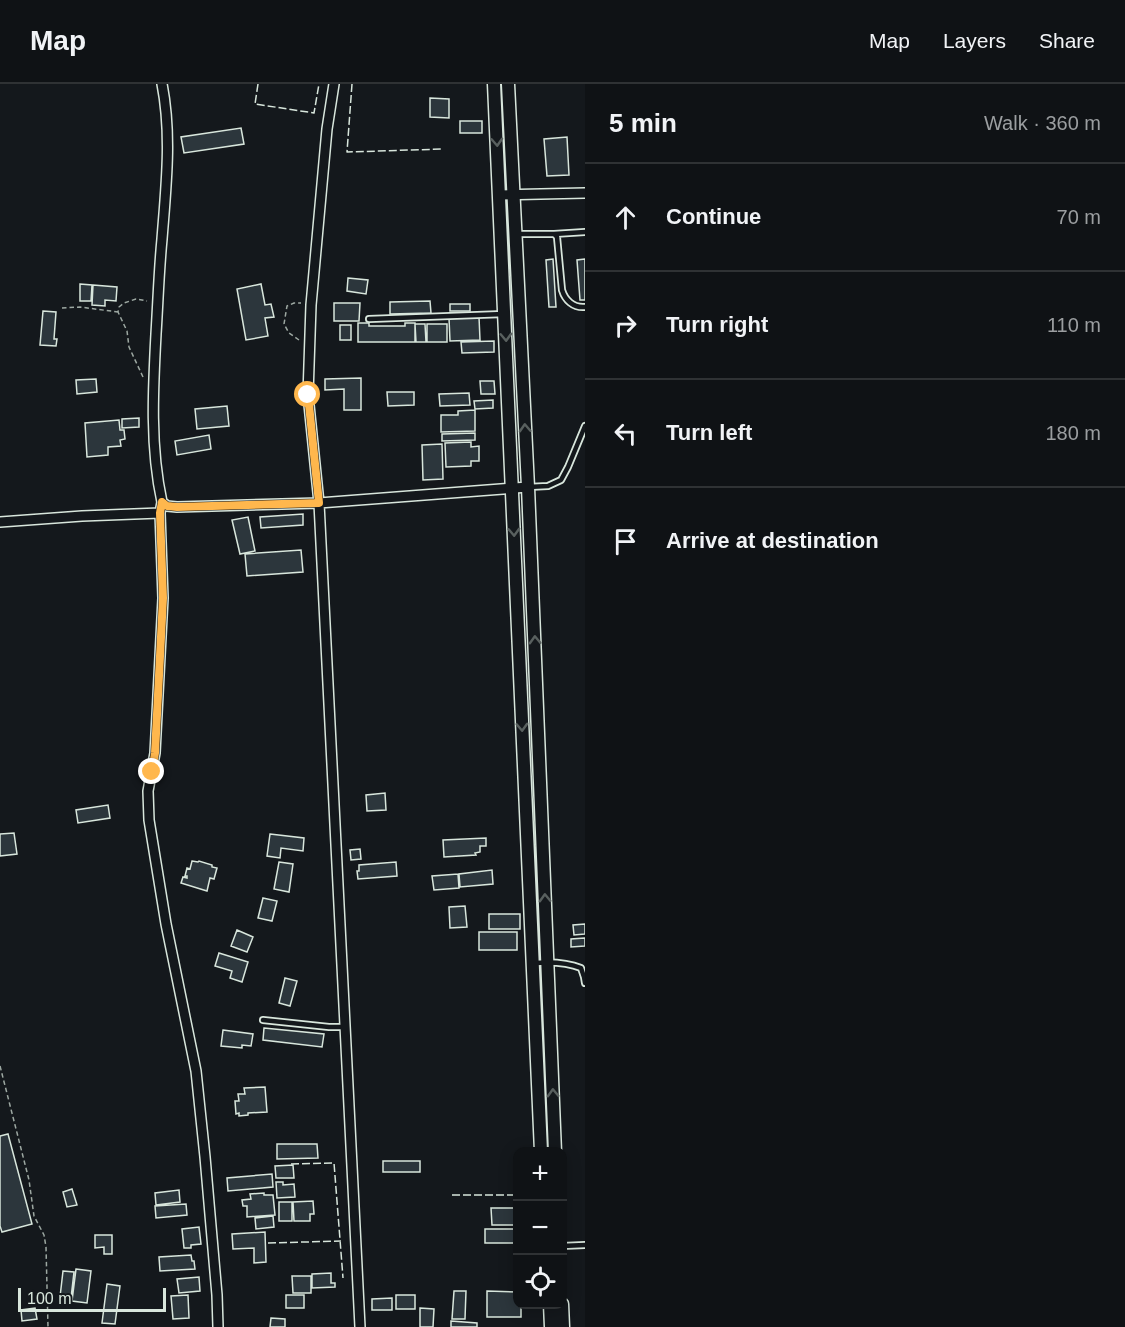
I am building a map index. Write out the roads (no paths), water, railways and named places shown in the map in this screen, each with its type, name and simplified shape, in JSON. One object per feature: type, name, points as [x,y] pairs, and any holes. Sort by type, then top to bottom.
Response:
[{"type":"street","points":[[162,84],[165,98],[167,182],[153,395],[158,486],[162,502],[160,513],[163,598],[155,753],[148,790],[149,820],[166,924],[196,1071],[218,1327]]},
{"type":"street","points":[[334,84],[327,129],[311,305],[308,395],[319,503],[360,1327]]},
{"type":"street","points":[[494,84],[541,1147]]},
{"type":"street","points":[[508,84],[528,487],[555,1147]]},
{"type":"street","points":[[500,195],[585,193]]},
{"type":"street","points":[[162,502],[167,506],[177,507],[319,503],[528,487]]},
{"type":"street","points":[[0,522],[160,513]]},
{"type":"street","points":[[550,1309],[551,1327]]},
{"type":"street","points":[[562,1309],[562,1327]]},
{"type":"lane","points":[[515,234],[585,232]]},
{"type":"lane","points":[[554,234],[557,237],[564,296],[574,305],[585,307]]},
{"type":"lane","points":[[369,319],[505,314]]},
{"type":"lane","points":[[528,487],[548,486],[561,480],[585,426]]},
{"type":"lane","points":[[532,963],[548,962],[583,966],[585,983]]},
{"type":"lane","points":[[263,1020],[345,1027]]},
{"type":"lane","points":[[567,1246],[585,1245]]}]
